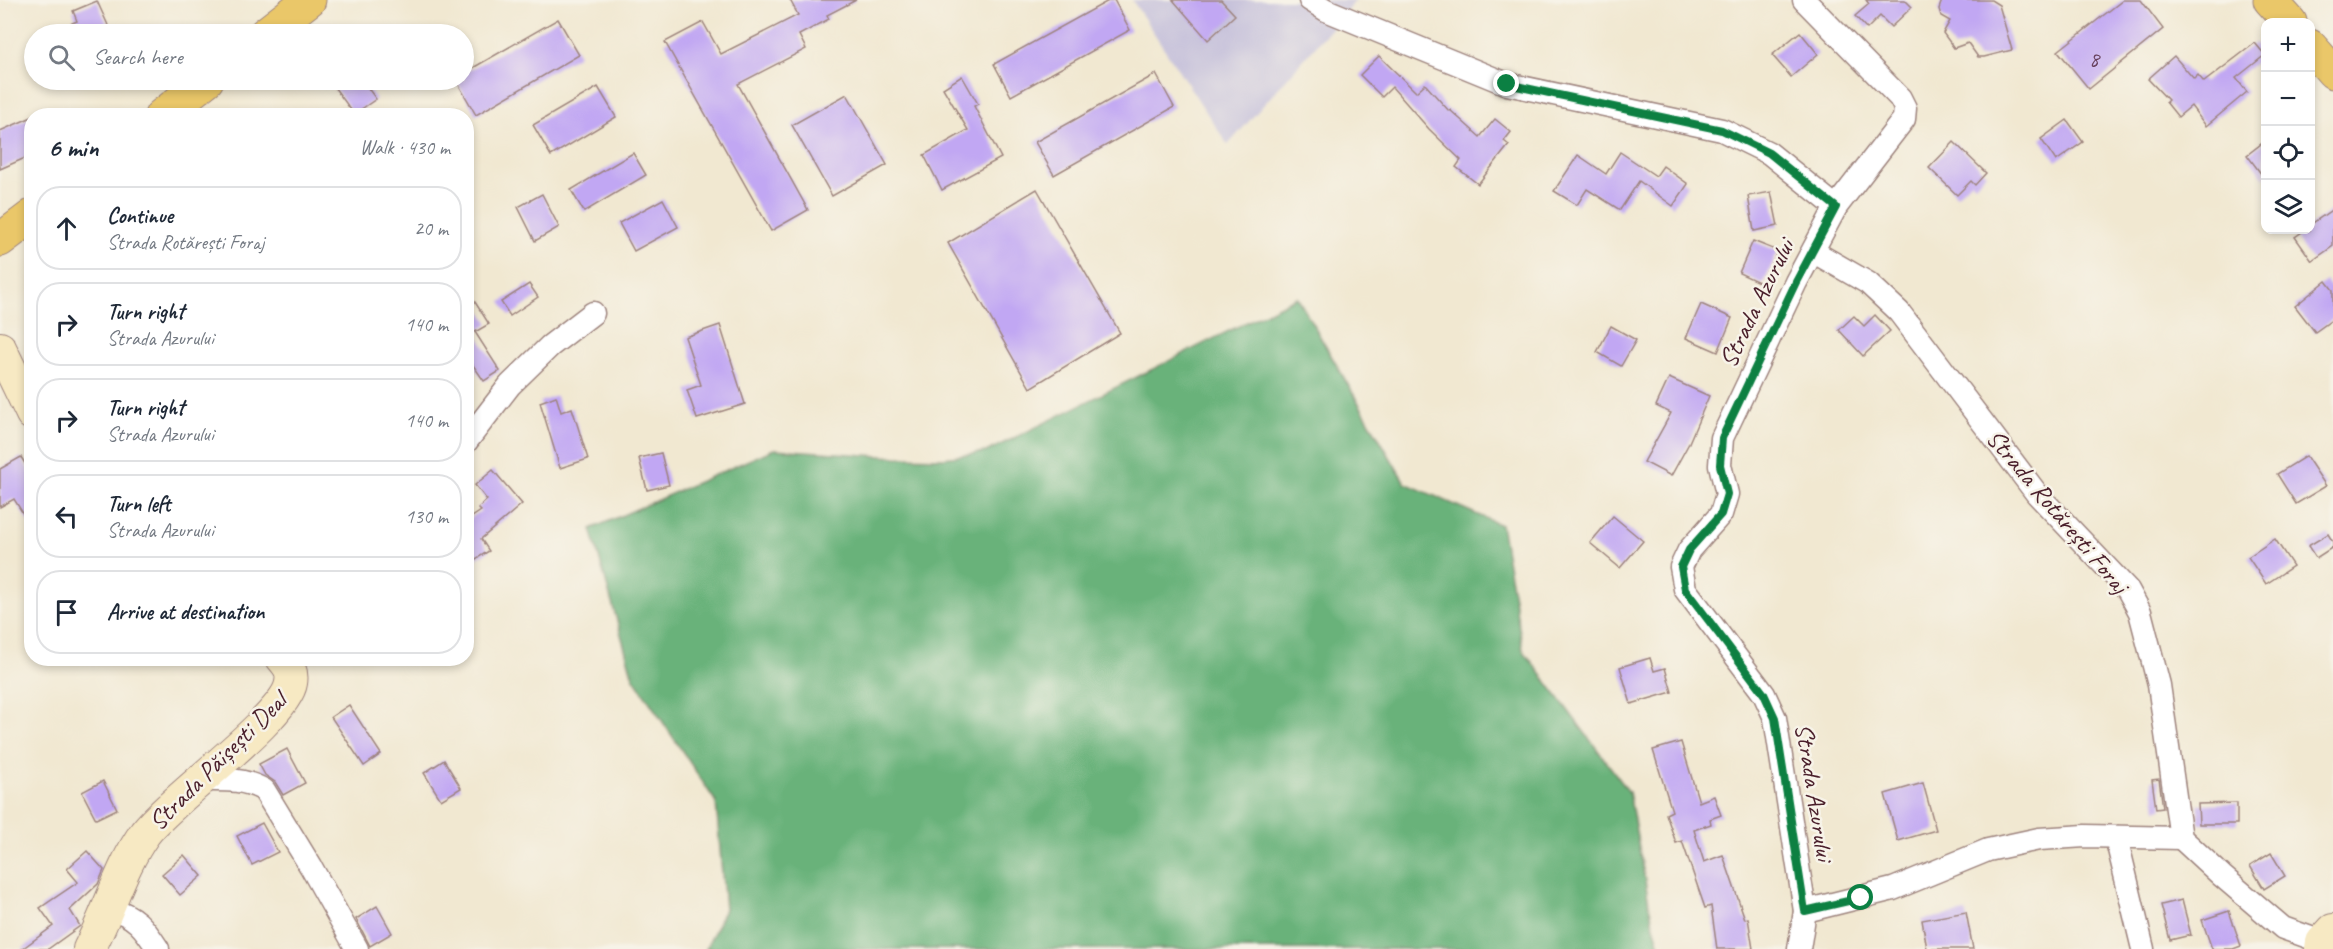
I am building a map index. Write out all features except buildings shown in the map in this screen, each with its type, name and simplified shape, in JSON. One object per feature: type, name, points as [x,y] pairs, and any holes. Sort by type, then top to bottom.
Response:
[{"type":"main road","points":[[278,24],[309,0]]},
{"type":"main road","points":[[2270,0],[2286,18]]},
{"type":"main road","points":[[2315,52],[2333,72]]},
{"type":"main road","points":[[171,108],[194,90]]},
{"type":"main road","points":[[0,240],[24,222]]},
{"type":"street","points":[[1310,0],[1326,10],[1507,84],[1722,130],[1769,153],[1836,207]]},
{"type":"street","name":"Strada Azurului","points":[[1799,949],[1805,911],[1775,718],[1764,694],[1685,589],[1681,567],[1689,550],[1721,514],[1727,494],[1720,465],[1722,438],[1796,282],[1836,207],[1904,119],[1905,108],[1900,98],[1804,0]]},
{"type":"street","name":"Strada Rotărești Foraj","points":[[1814,252],[1868,283],[1899,312],[2037,494],[2128,590],[2140,612],[2159,685],[2181,838]]},
{"type":"street","points":[[474,431],[510,385],[550,346],[593,313]]},
{"type":"street","points":[[0,348],[24,398]]},
{"type":"street","name":"Strada Păișești Deal","points":[[89,949],[110,908],[129,858],[145,834],[163,813],[264,721],[284,699],[291,684],[290,666]]},
{"type":"street","points":[[199,780],[232,779],[251,783],[264,790],[357,949]]},
{"type":"street","points":[[2116,837],[2143,949]]},
{"type":"street","points":[[1805,911],[1893,889],[1988,850],[2039,839],[2181,838],[2283,928],[2325,940]]},
{"type":"street","points":[[110,908],[127,913],[137,921],[158,949]]},
{"type":"shaded area","points":[[1132,0],[1356,0],[1228,145]]},
{"type":"green space","points":[[1297,297],[1405,483],[1501,525],[1523,650],[1629,792],[1652,920],[1661,949],[706,949],[725,909],[716,802],[633,677],[591,529],[774,449],[944,458],[986,452]]},
{"type":"route","points":[[1507,84],[1722,130],[1769,153],[1836,207],[1796,282],[1722,438],[1720,465],[1727,494],[1721,514],[1689,550],[1681,567],[1685,589],[1764,694],[1775,718],[1805,911],[1861,898]]}]
